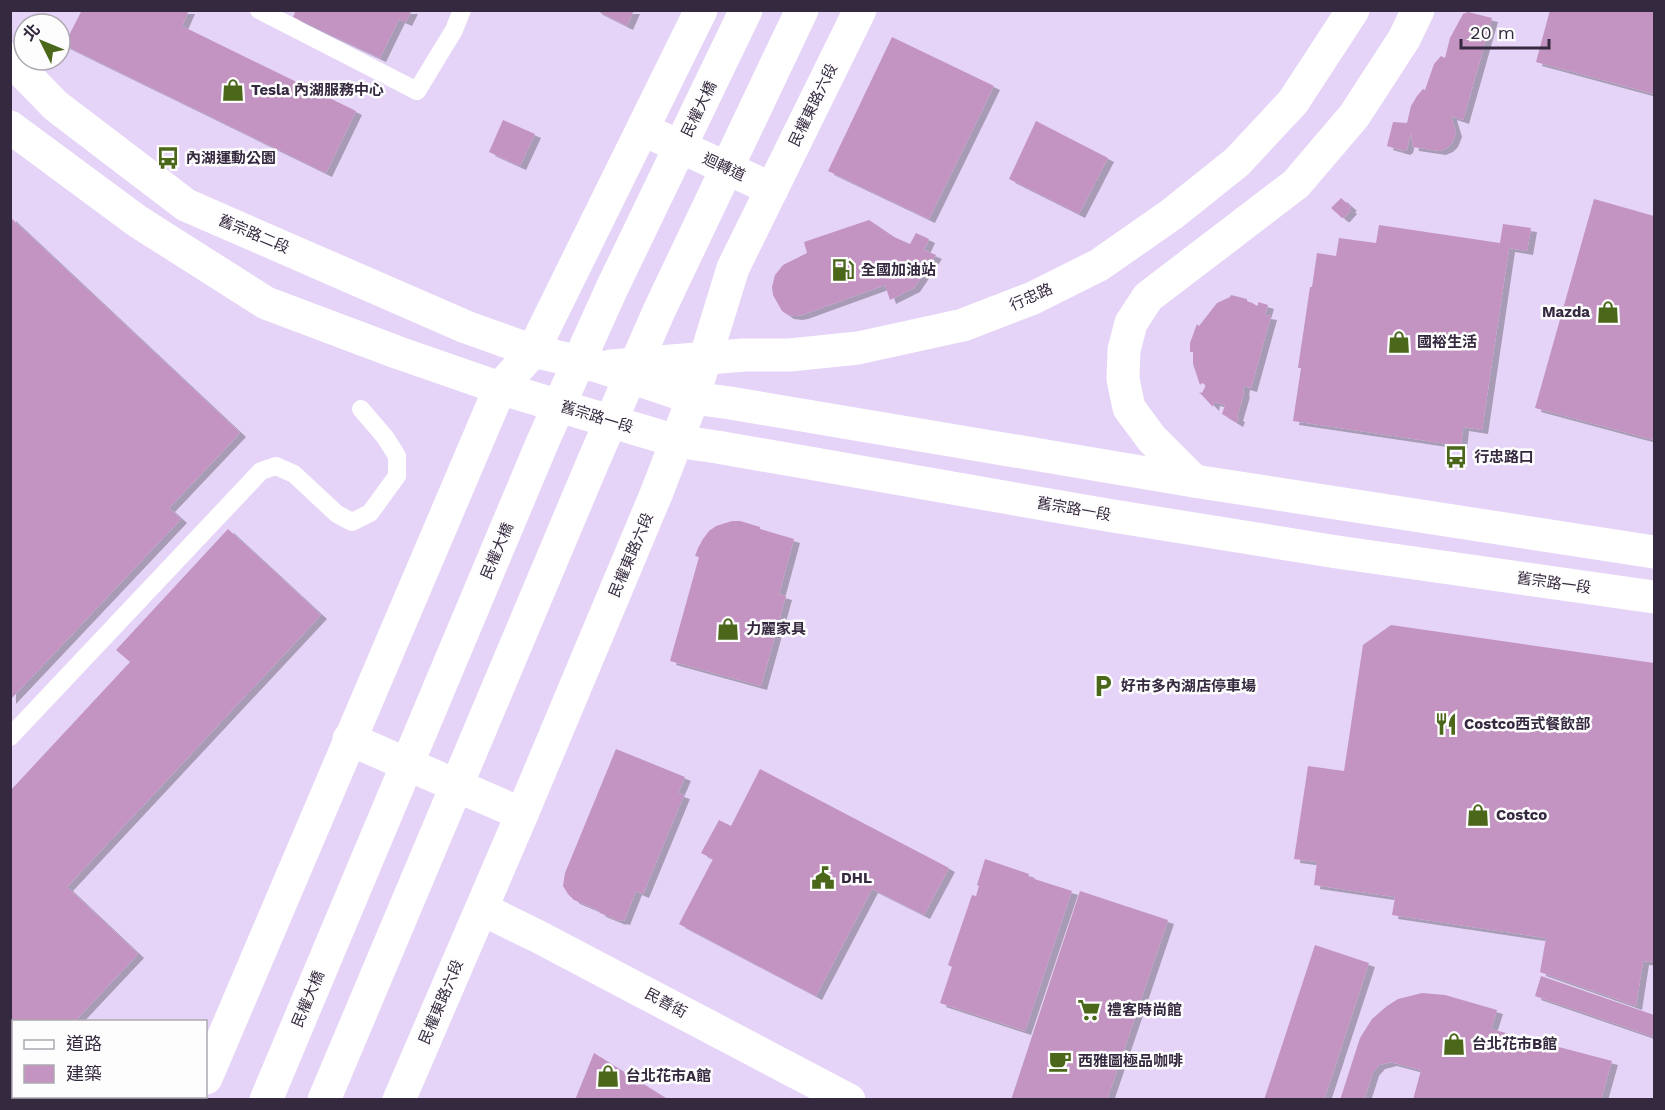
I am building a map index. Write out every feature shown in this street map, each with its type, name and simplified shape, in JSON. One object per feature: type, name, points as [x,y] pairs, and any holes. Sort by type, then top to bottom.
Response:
[{"type":"main road","points":[[207,1076],[500,388],[533,351],[644,130],[701,10]]},
{"type":"main road","name":"民權大橋","points":[[266,1100],[543,441],[612,288],[746,10]]},
{"type":"main road","points":[[324,1100],[588,473],[659,311],[802,10]]},
{"type":"main road","name":"民權東路六段","points":[[399,1100],[657,492],[693,398],[733,268],[860,10]]},
{"type":"main road","name":"行忠路","points":[[601,367],[744,355],[790,355],[858,348],[963,325],[1033,298],[1099,265],[1172,214],[1237,162],[1293,102],[1353,10]]},
{"type":"main road","points":[[1194,481],[1152,439],[1129,408],[1123,379],[1124,350],[1131,323],[1148,297],[1296,184],[1354,116],[1404,39],[1418,10]]},
{"type":"main road","name":"舊宗路二段","points":[[10,59],[56,106],[186,205],[465,327],[533,351]]},
{"type":"main road","points":[[10,128],[136,220],[266,303],[500,388]]},
{"type":"main road","name":"迴轉道","points":[[644,130],[772,189]]},
{"type":"main road","points":[[533,351],[601,367],[693,398],[1194,481],[1654,552]]},
{"type":"main road","name":"舊宗路一段","points":[[500,388],[676,441],[1326,550],[1654,597]]},
{"type":"main road","points":[[350,739],[522,814]]},
{"type":"main road","name":"民善街","points":[[482,909],[849,1100]]},
{"type":"lane","points":[[260,10],[417,91],[454,30],[462,10]]},
{"type":"lane","points":[[10,737],[261,471],[276,466],[294,474],[337,514],[352,522],[370,513],[397,476],[397,456],[385,437],[361,410]]},
{"type":"building","name":"Tesla 內湖服務中心","points":[[82,10],[189,10],[182,26],[356,111],[326,173],[72,49],[72,29]]},
{"type":"building","points":[[296,10],[412,10],[406,22],[399,19],[380,58],[293,17]]},
{"type":"building","points":[[595,10],[634,10],[627,26]]},
{"type":"building","points":[[1550,10],[1654,10],[1654,94],[1536,62]]},
{"type":"building","points":[[1468,12],[1492,18],[1463,120],[1451,116],[1456,133],[1452,143],[1440,151],[1413,147],[1411,133],[1407,149],[1404,151],[1387,146],[1393,122],[1407,123],[1411,106],[1423,89],[1425,90],[1434,64],[1441,56],[1445,58],[1450,38],[1463,14]]},
{"type":"building","points":[[892,37],[994,86],[929,219],[828,171]]},
{"type":"building","points":[[503,120],[535,134],[520,166],[489,152]]},
{"type":"building","points":[[1036,121],[1108,158],[1079,214],[1009,179]]},
{"type":"building","points":[[1341,198],[1351,207],[1344,218],[1331,208]]},
{"type":"building","name":"Mazda","points":[[1594,199],[1654,216],[1654,440],[1535,408]]},
{"type":"building","points":[[10,217],[240,433],[169,508],[181,519],[10,700]]},
{"type":"building","name":"全國加油站","points":[[869,220],[894,237],[910,244],[916,233],[929,239],[924,250],[936,255],[914,288],[890,300],[885,285],[802,315],[788,315],[782,311],[773,295],[775,275],[783,265],[807,253],[804,242]]},
{"type":"building","name":"國裕生活","points":[[1503,224],[1531,228],[1527,251],[1509,248],[1482,430],[1463,427],[1461,446],[1293,421],[1301,368],[1298,368],[1317,253],[1336,256],[1339,238],[1376,243],[1379,225],[1500,243]]},
{"type":"building","points":[[1231,295],[1247,299],[1258,306],[1258,302],[1268,305],[1265,315],[1271,316],[1251,388],[1244,386],[1237,423],[1222,414],[1225,405],[1214,402],[1213,407],[1199,392],[1202,393],[1206,385],[1202,383],[1200,385],[1193,364],[1193,352],[1190,352],[1190,343],[1197,324],[1199,326],[1217,303]]},
{"type":"building","name":"力麗家具","points":[[732,521],[740,521],[794,539],[779,594],[786,596],[761,686],[670,661],[699,557],[695,556],[698,548],[709,531]]},
{"type":"building","points":[[228,529],[321,615],[67,887],[138,954],[76,1020],[12,1020],[12,1066],[10,1065],[10,791],[130,662],[116,650]]},
{"type":"building","name":"Costco","points":[[1391,625],[1654,663],[1654,962],[1643,961],[1636,1006],[1540,972],[1546,938],[1392,915],[1395,897],[1314,885],[1317,862],[1294,859],[1308,766],[1344,771],[1363,645]]},
{"type":"building","points":[[616,749],[685,777],[678,793],[684,795],[643,894],[636,891],[624,921],[600,913],[574,900],[563,886],[565,873]]},
{"type":"building","name":"DHL","points":[[760,769],[949,868],[924,915],[872,889],[816,996],[679,924],[713,859],[701,853],[719,820],[731,826]]},
{"type":"building","points":[[985,859],[1029,874],[1028,877],[1072,891],[1025,1031],[940,1003],[952,967],[948,965],[972,895],[976,896]]},
{"type":"building","name":"禮客時尚館","points":[[1080,891],[1168,920],[1107,1100],[1011,1100]]},
{"type":"building","points":[[1315,945],[1369,963],[1324,1100],[1264,1100]]},
{"type":"building","points":[[1541,976],[1654,1015],[1654,1037],[1535,996]]},
{"type":"building","name":"台北花市B館","points":[[1422,993],[1445,995],[1497,1010],[1491,1029],[1612,1061],[1601,1100],[1413,1100],[1421,1070],[1391,1062],[1379,1065],[1373,1072],[1364,1100],[1340,1100],[1360,1038],[1372,1019],[1398,999]]},
{"type":"building","name":"台北花市A館","points":[[594,1053],[669,1100],[575,1100]]},
{"type":"place","name":"Tesla 內湖服務中心","points":[[233,90]]},
{"type":"place","name":"內湖運動公園","points":[[168,158]]},
{"type":"place","name":"全國加油站","points":[[843,270]]},
{"type":"place","name":"Mazda","points":[[1608,312]]},
{"type":"place","name":"國裕生活","points":[[1399,342]]},
{"type":"place","name":"行忠路口","points":[[1456,457]]},
{"type":"place","name":"力麗家具","points":[[728,629]]},
{"type":"place","name":"好市多內湖店停車場","points":[[1103,686]]},
{"type":"place","name":"Costco西式餐飲部","points":[[1446,724]]},
{"type":"place","name":"Costco","points":[[1478,815]]},
{"type":"place","name":"DHL","points":[[823,878]]},
{"type":"place","name":"禮客時尚館","points":[[1089,1010]]},
{"type":"place","name":"台北花市B館","points":[[1454,1044]]},
{"type":"place","name":"西雅圖極品咖啡","points":[[1060,1061]]},
{"type":"place","name":"台北花市A館","points":[[608,1076]]}]
